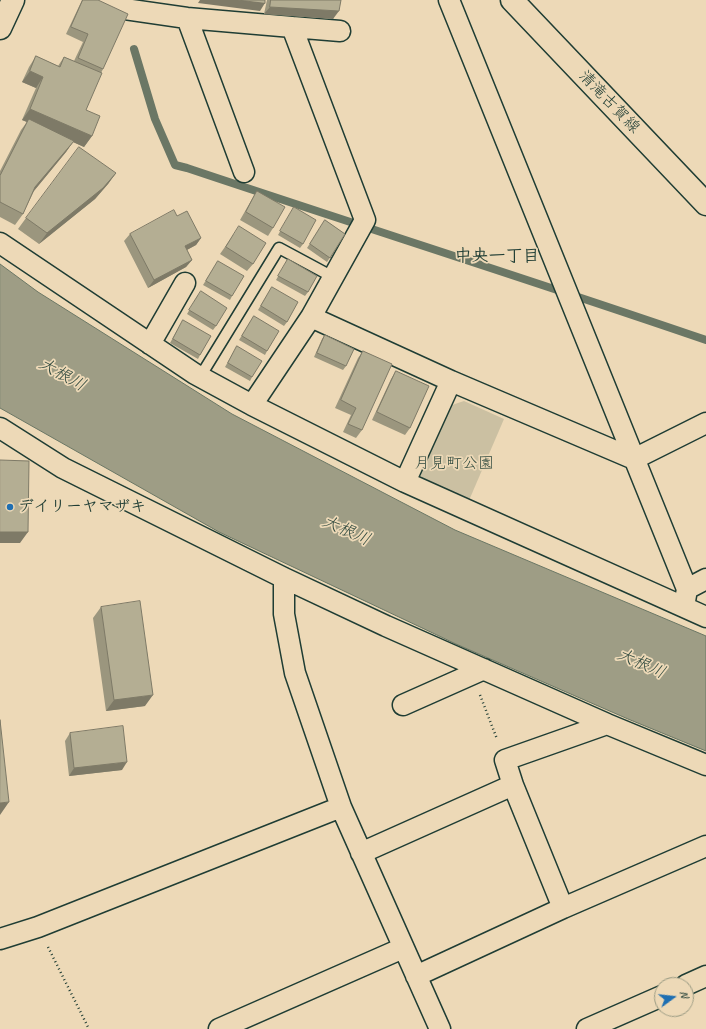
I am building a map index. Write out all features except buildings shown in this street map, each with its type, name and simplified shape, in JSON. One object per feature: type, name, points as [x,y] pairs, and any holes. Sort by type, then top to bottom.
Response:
[{"type":"main road","points":[[0,28],[13,0]]},
{"type":"main road","name":"清滝古賀線","points":[[512,0],[706,204]]},
{"type":"street","points":[[102,0],[118,8],[187,18],[340,31]]},
{"type":"street","points":[[449,0],[634,459],[685,598]]},
{"type":"street","points":[[187,18],[244,172]]},
{"type":"street","points":[[252,405],[311,317],[365,220],[292,27]]},
{"type":"street","points":[[0,243],[200,377],[252,405],[405,482],[685,598],[706,617]]},
{"type":"street","points":[[150,344],[185,283]]},
{"type":"street","points":[[311,317],[451,381],[634,459],[706,423]]},
{"type":"street","points":[[405,482],[451,381]]},
{"type":"street","points":[[0,428],[63,468],[284,578],[386,626],[606,724],[706,765]]},
{"type":"street","points":[[284,578],[284,614],[296,673],[341,807],[440,1029]]},
{"type":"street","points":[[685,598],[706,579]]},
{"type":"street","points":[[402,705],[484,669]]},
{"type":"street","points":[[563,908],[513,785],[505,760],[606,724]]},
{"type":"street","points":[[361,853],[513,785]]},
{"type":"street","points":[[0,940],[38,927],[341,807]]},
{"type":"street","points":[[416,976],[563,908],[706,846]]},
{"type":"street","points":[[219,1029],[403,948]]},
{"type":"street","points":[[694,981],[706,976]]},
{"type":"street","points":[[587,1029],[654,1000]]},
{"type":"lane","points":[[200,377],[279,248],[333,277]]},
{"type":"path","points":[[484,669],[476,684],[505,760]]},
{"type":"path","points":[[38,927],[89,1029]]},
{"type":"green space","name":"月見町公園","points":[[464,401],[504,419],[467,505],[424,484],[419,470],[452,405]]},
{"type":"water","name":"大根川","points":[[0,264],[38,292],[232,414],[455,530],[706,636],[706,751],[628,719],[456,644],[219,532],[0,408]]},
{"type":"waterway","points":[[134,49],[155,119],[175,165],[706,340]]},
{"type":"place","name":"デイリーヤマザキ","points":[[10,507]]},
{"type":"district","name":"中央一丁目","points":[[497,257]]}]
